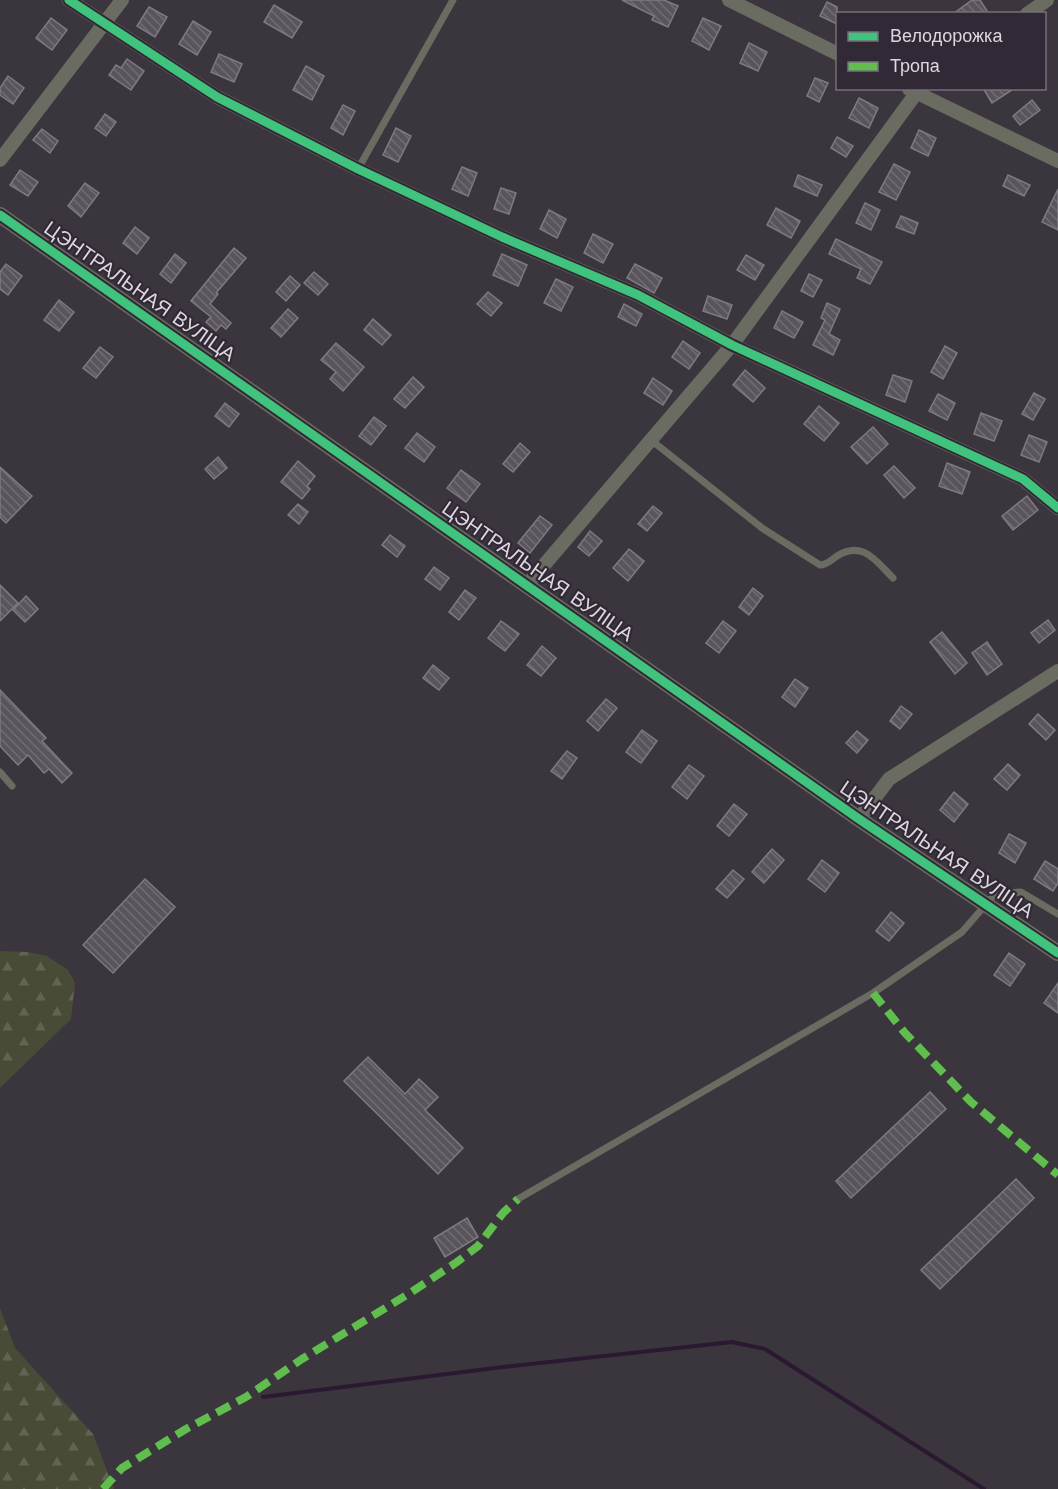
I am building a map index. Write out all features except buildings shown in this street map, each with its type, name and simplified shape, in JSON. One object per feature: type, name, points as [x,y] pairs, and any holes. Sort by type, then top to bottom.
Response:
[{"type":"street","points":[[69,0],[217,97],[358,169],[502,237],[638,295],[732,345],[1023,479],[1058,508]]},
{"type":"street","points":[[0,160],[122,0]]},
{"type":"street","points":[[729,0],[836,54]]},
{"type":"street","points":[[1030,12],[1047,0]]},
{"type":"street","points":[[527,585],[732,345],[914,90],[1058,161]]},
{"type":"street","name":"ЦЭНТРАЛЬНАЯ ВУЛІЦА","points":[[0,215],[859,819],[1058,953]]},
{"type":"street","points":[[859,819],[889,779],[1058,671]]},
{"type":"lane","points":[[358,169],[453,0]]},
{"type":"lane","points":[[651,440],[762,528],[820,565],[825,565],[846,551],[860,550],[871,556],[893,578]]},
{"type":"lane","points":[[0,772],[12,786]]},
{"type":"lane","points":[[518,1199],[873,993],[962,932],[995,894],[1021,892],[1058,914]]},
{"type":"green space","points":[[0,951],[28,952],[47,956],[68,970],[75,983],[71,1019],[0,1088]]},
{"type":"green space","points":[[0,1308],[15,1348],[93,1434],[114,1489],[0,1489]]},
{"type":"waterway","points":[[263,1397],[503,1367],[732,1342],[765,1349],[984,1489]]},
{"type":"marked path","points":[[873,993],[905,1033],[971,1102],[1058,1175]]},
{"type":"marked path","points":[[103,1489],[122,1468],[186,1429],[246,1397],[302,1359],[457,1262],[478,1246],[503,1213],[518,1199]]},
{"type":"cycle path","points":[[69,0],[217,97],[358,169],[502,237],[638,295],[732,345],[1023,479],[1058,508]]},
{"type":"cycle path","points":[[0,215],[859,819],[1058,953]]}]
